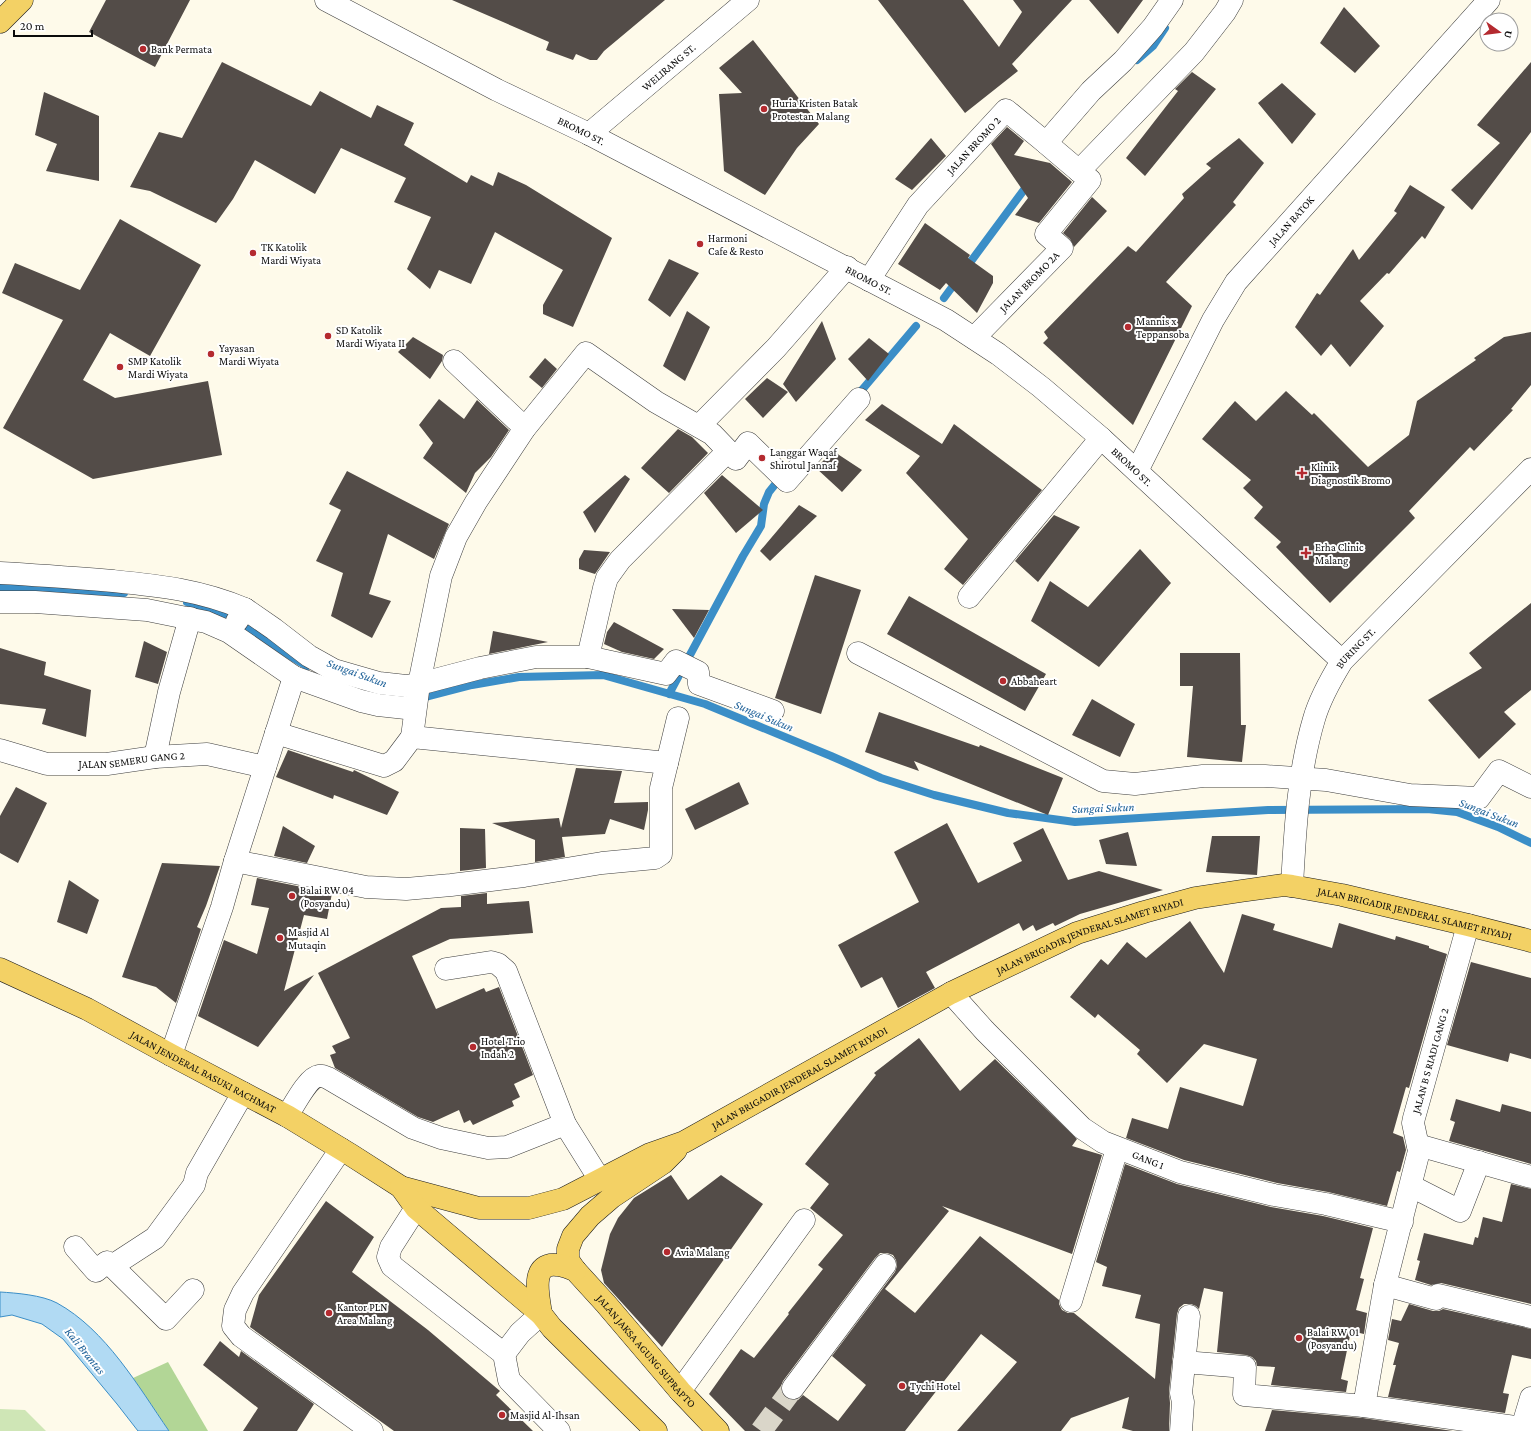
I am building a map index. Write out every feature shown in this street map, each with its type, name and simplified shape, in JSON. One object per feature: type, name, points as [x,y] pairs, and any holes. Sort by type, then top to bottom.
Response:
[{"type":"main road","points":[[0,22],[22,0]]},
{"type":"main road","name":"JALAN BRIGADIR JENDERAL SLAMET RIYADI","points":[[479,1208],[529,1208],[563,1199],[650,1154],[684,1142],[951,993],[1077,933],[1195,898],[1284,885],[1292,886],[1342,895],[1531,941]]},
{"type":"main road","name":"JALAN JENDERAL BASUKI RACHMAT","points":[[0,969],[87,1009],[287,1116],[401,1187],[479,1208]]},
{"type":"main road","name":"JALAN BRIGADIR JENDERAL SLAMET RIYADI","points":[[575,1270],[568,1260],[568,1249],[572,1236],[590,1216],[612,1197],[663,1163],[684,1142]]},
{"type":"main road","name":"JALAN JENDERAL BASUKI RACHMAT","points":[[401,1187],[416,1208],[540,1314]]},
{"type":"main road","points":[[575,1270],[556,1265],[547,1266],[540,1270],[537,1277],[540,1314],[552,1328],[656,1431]]},
{"type":"main road","name":"JALAN JAKSA AGUNG SUPRAPTO","points":[[575,1270],[680,1391],[718,1431]]},
{"type":"street","name":"BROMO ST.","points":[[326,0],[497,90],[589,134],[847,267],[946,320],[974,338],[998,354],[1041,387],[1101,438],[1342,661]]},
{"type":"street","name":"WELIRANG ST.","points":[[589,134],[748,0]]},
{"type":"street","points":[[1172,0],[1153,27],[1123,61],[1091,91],[1052,148],[1079,171],[1194,52],[1225,12],[1232,0]]},
{"type":"street","name":"JALAN BATOK","points":[[1137,471],[1213,320],[1236,282],[1489,0]]},
{"type":"street","name":"JALAN BROMO 2","points":[[869,280],[918,205],[1006,110],[1052,148]]},
{"type":"street","name":"JALAN BROMO 2A","points":[[974,338],[1062,248],[1046,234],[1090,180],[1079,171]]},
{"type":"street","points":[[700,426],[776,348],[847,267]]},
{"type":"street","points":[[276,733],[384,766],[394,761],[412,737],[419,684],[441,576],[456,537],[476,502],[525,428],[586,353],[656,402],[712,434],[727,452],[736,459],[748,443],[787,481],[859,399]]},
{"type":"street","points":[[454,361],[525,428]]},
{"type":"street","points":[[969,596],[1101,438]]},
{"type":"street","points":[[588,657],[604,588],[612,571],[620,560],[727,452]]},
{"type":"street","name":"BURING ST.","points":[[1292,886],[1300,786],[1314,718],[1329,683],[1342,661],[1531,468]]},
{"type":"street","points":[[0,572],[154,585],[183,589],[224,600],[237,621],[294,677],[361,701],[378,705],[415,709]]},
{"type":"street","points":[[0,602],[35,602],[147,610],[206,622],[237,621],[274,629],[309,656],[334,670],[379,683],[406,686],[480,668],[536,657],[588,657],[666,674],[676,661],[698,672],[699,684],[773,711]]},
{"type":"street","points":[[155,757],[169,692],[190,618]]},
{"type":"street","points":[[858,653],[1103,781],[1136,784],[1203,776],[1265,776],[1300,786],[1326,780],[1410,795],[1479,798],[1499,771],[1531,787]]},
{"type":"street","points":[[171,1055],[222,907],[264,767],[294,677]]},
{"type":"street","points":[[235,861],[366,887],[406,889],[451,886],[602,863],[655,858],[661,854],[661,788],[678,718]]},
{"type":"street","points":[[412,737],[667,763]]},
{"type":"street","name":"JALAN SEMERU GANG 2","points":[[0,750],[47,764],[107,764],[155,757],[207,754],[264,767]]},
{"type":"street","name":"JALAN B S RIADI GANG 2","points":[[1364,1406],[1385,1285],[1419,1151],[1413,1123],[1414,1118],[1468,925]]},
{"type":"street","points":[[446,970],[491,962],[498,964],[506,971],[564,1124],[600,1180]]},
{"type":"street","name":"GANG 1","points":[[951,993],[985,1032],[1082,1128],[1103,1142],[1117,1149],[1180,1172],[1274,1195],[1326,1204],[1402,1222]]},
{"type":"street","points":[[287,1116],[306,1086],[313,1078],[318,1076],[328,1078],[413,1128],[441,1138],[488,1148],[507,1147],[564,1124]]},
{"type":"street","points":[[112,1266],[155,1238],[194,1185],[196,1173],[243,1093]]},
{"type":"street","points":[[1418,1145],[1531,1177]]},
{"type":"street","points":[[341,1149],[243,1293],[235,1310],[233,1326],[241,1336],[372,1431]]},
{"type":"street","points":[[1070,1300],[1117,1149]]},
{"type":"street","points":[[1411,1186],[1460,1211],[1479,1162]]},
{"type":"street","points":[[416,1208],[391,1247],[388,1257],[392,1266],[504,1354],[509,1380],[559,1431]]},
{"type":"street","points":[[680,1391],[804,1220]]},
{"type":"street","points":[[75,1247],[96,1271],[107,1262],[166,1319],[193,1290]]},
{"type":"street","points":[[793,1388],[885,1265]]},
{"type":"street","points":[[1385,1285],[1436,1299],[1438,1295],[1531,1317]]},
{"type":"street","points":[[504,1354],[520,1333],[540,1314]]},
{"type":"street","points":[[1181,1431],[1183,1402],[1181,1393],[1189,1316]]},
{"type":"street","points":[[1184,1362],[1245,1366],[1244,1395],[1364,1406],[1522,1428],[1529,1411]]},
{"type":"green space","points":[[168,1362],[208,1431],[169,1431],[133,1378]]},
{"type":"green space","points":[[0,1409],[25,1410],[46,1431],[0,1431]]},
{"type":"water","name":"Kali Brantas","points":[[0,1292],[29,1295],[51,1300],[75,1314],[91,1328],[120,1360],[169,1431],[138,1431],[63,1339],[42,1324],[12,1315],[0,1317]]},
{"type":"building","name":"Bank Permata","points":[[106,0],[190,0],[155,67],[89,32]]},
{"type":"building","points":[[452,0],[665,0],[604,51],[597,60],[590,60],[576,54],[573,60],[546,50],[549,42]]},
{"type":"building","points":[[878,0],[963,0],[999,47],[1022,12],[1013,0],[1072,0],[1012,64],[1018,71],[965,113]]},
{"type":"building","points":[[1089,0],[1143,0],[1118,34]]},
{"type":"building","points":[[1344,7],[1380,46],[1355,73],[1320,43]]},
{"type":"building","name":"Huria Kristen Batak Protestan Malang","points":[[753,40],[819,124],[797,148],[765,195],[724,171],[719,94],[742,93],[719,68]]},
{"type":"building","points":[[222,62],[311,106],[320,91],[371,118],[377,105],[414,123],[404,145],[467,183],[471,175],[493,186],[498,172],[526,185],[612,238],[573,327],[543,314],[543,305],[563,270],[495,232],[471,284],[439,270],[430,289],[407,269],[431,217],[394,202],[406,178],[341,148],[315,194],[255,160],[233,199],[216,223],[150,191],[130,187],[159,132],[182,138]]},
{"type":"building","points":[[1531,62],[1531,132],[1472,210],[1451,190],[1500,143],[1477,125]]},
{"type":"building","points":[[1192,72],[1216,89],[1145,176],[1126,158],[1178,91],[1175,89]]},
{"type":"building","points":[[1282,83],[1316,114],[1292,144],[1258,103]]},
{"type":"building","points":[[44,92],[99,116],[99,181],[46,171],[57,144],[35,135]]},
{"type":"building","points":[[1007,127],[1024,141],[1014,155],[1050,163],[1072,182],[1039,223],[1015,215],[1028,198],[991,144]]},
{"type":"building","points":[[931,138],[946,156],[912,190],[895,179]]},
{"type":"building","points":[[1239,138],[1264,163],[1233,202],[1236,205],[1166,282],[1192,306],[1133,425],[1043,343],[1048,338],[1044,332],[1128,246],[1136,252],[1184,198],[1182,194],[1211,168],[1206,164]]},
{"type":"building","points":[[1410,185],[1445,207],[1425,239],[1422,236],[1389,274],[1387,273],[1360,301],[1384,326],[1350,367],[1331,344],[1321,356],[1295,327],[1317,293],[1320,295],[1353,249],[1359,260],[1397,213],[1394,211]]},
{"type":"building","points":[[1092,197],[1107,211],[1074,247],[1070,239],[1063,233]]},
{"type":"building","points":[[120,219],[201,265],[150,356],[110,333],[83,380],[115,398],[208,381],[222,455],[93,479],[3,428],[63,320],[2,293],[15,263],[80,290]]},
{"type":"building","points":[[925,223],[970,255],[968,258],[993,276],[993,283],[977,313],[946,283],[940,290],[898,264]]},
{"type":"building","points":[[669,259],[699,273],[670,317],[648,300]]},
{"type":"building","points":[[687,311],[710,327],[685,381],[663,366]]},
{"type":"building","points":[[822,321],[836,359],[796,402],[783,384]]},
{"type":"building","points":[[1531,332],[1531,385],[1511,409],[1513,410],[1474,451],[1470,447],[1409,511],[1415,518],[1330,603],[1276,547],[1281,542],[1254,518],[1263,507],[1243,488],[1251,480],[1202,439],[1235,401],[1256,421],[1286,391],[1312,415],[1314,413],[1368,467],[1409,435],[1417,401],[1476,360],[1474,358],[1504,337]]},
{"type":"building","points":[[413,337],[443,355],[442,361],[430,379],[398,352]]},
{"type":"building","points":[[869,338],[889,354],[868,381],[848,359]]},
{"type":"building","points":[[545,358],[557,369],[542,388],[529,377]]},
{"type":"building","points":[[767,378],[788,392],[763,418],[745,399]]},
{"type":"building","points":[[439,399],[464,419],[477,400],[509,430],[491,457],[475,473],[466,493],[423,458],[433,443],[419,425]]},
{"type":"building","points":[[882,404],[942,444],[954,424],[1042,490],[963,585],[944,569],[968,539],[906,473],[920,456],[865,420]]},
{"type":"building","points":[[678,429],[692,437],[708,453],[669,493],[641,468]]},
{"type":"building","points":[[833,451],[862,470],[842,492],[816,468]]},
{"type":"building","points":[[347,471],[449,524],[434,559],[388,534],[369,594],[391,601],[372,638],[331,616],[343,573],[316,561],[341,510],[329,504]]},
{"type":"building","points":[[625,475],[630,479],[595,533],[583,512]]},
{"type":"building","points":[[722,475],[763,510],[736,533],[704,493]]},
{"type":"building","points":[[799,505],[817,516],[770,561],[760,551]]},
{"type":"building","points":[[1054,515],[1080,527],[1038,582],[1015,561]]},
{"type":"building","points":[[1140,549],[1171,583],[1099,667],[1031,621],[1050,581],[1088,607]]},
{"type":"building","points":[[584,550],[610,552],[595,574],[579,569],[579,559]]},
{"type":"building","points":[[815,575],[861,590],[821,714],[775,698]]},
{"type":"building","points":[[909,596],[1046,674],[1025,711],[887,634]]},
{"type":"building","points":[[1531,603],[1531,690],[1504,712],[1516,724],[1479,759],[1428,700],[1482,668],[1469,653]]},
{"type":"building","points":[[672,609],[709,610],[694,638]]},
{"type":"building","points":[[614,622],[664,649],[654,659],[622,652],[604,644],[607,632]]},
{"type":"building","points":[[493,631],[548,642],[489,654]]},
{"type":"building","points":[[144,641],[167,652],[158,684],[135,677]]},
{"type":"building","points":[[0,648],[46,662],[44,675],[91,690],[86,737],[42,724],[46,709],[0,704]]},
{"type":"building","points":[[1180,653],[1240,653],[1241,725],[1246,725],[1242,762],[1187,757],[1193,686],[1180,686]]},
{"type":"building","points":[[1092,699],[1135,724],[1120,757],[1072,735]]},
{"type":"building","points":[[879,712],[979,747],[980,745],[1063,778],[1048,815],[914,761],[919,771],[865,752]]},
{"type":"building","points":[[288,750],[353,772],[354,770],[399,792],[387,815],[334,795],[333,799],[276,777]]},
{"type":"building","points":[[576,768],[622,771],[614,803],[648,802],[644,830],[610,819],[605,834],[562,837],[565,857],[535,862],[535,840],[492,823],[559,818],[561,828]]},
{"type":"building","points":[[739,782],[749,804],[695,830],[685,809]]},
{"type":"building","points":[[16,787],[47,803],[18,863],[0,853],[0,816]]},
{"type":"building","points":[[947,823],[978,883],[1022,861],[1013,843],[1043,828],[1068,880],[1099,871],[1163,890],[1080,914],[1055,926],[1053,923],[1036,931],[1033,925],[1023,931],[1019,923],[926,972],[935,988],[898,1008],[882,977],[861,988],[838,945],[919,902],[894,852]]},
{"type":"building","points":[[283,826],[315,846],[307,863],[274,856]]},
{"type":"building","points":[[460,828],[485,829],[486,868],[460,871]]},
{"type":"building","points":[[1128,832],[1137,866],[1106,864],[1099,840]]},
{"type":"building","points":[[1212,836],[1260,836],[1257,875],[1206,872]]},
{"type":"building","points":[[162,863],[220,866],[197,927],[201,929],[176,1003],[156,987],[122,977]]},
{"type":"building","points":[[257,878],[332,893],[327,919],[304,915],[284,991],[314,975],[258,1047],[198,1016],[224,940],[257,954],[269,908],[251,905]]},
{"type":"building","points":[[69,880],[99,900],[87,934],[57,922]]},
{"type":"building","points":[[487,893],[487,904],[529,901],[533,933],[450,939],[412,956],[436,1009],[484,988],[486,992],[499,987],[533,1075],[514,1084],[520,1097],[512,1101],[514,1106],[473,1125],[470,1120],[464,1123],[459,1110],[433,1122],[418,1117],[335,1068],[330,1055],[336,1053],[332,1046],[350,1038],[318,973],[441,908],[461,907],[461,896]]},
{"type":"building","points":[[1242,914],[1275,924],[1273,930],[1332,948],[1339,923],[1395,940],[1396,936],[1429,946],[1429,948],[1447,954],[1409,1088],[1406,1087],[1393,1133],[1403,1137],[1406,1150],[1400,1172],[1397,1171],[1387,1206],[1328,1192],[1277,1183],[1184,1160],[1126,1138],[1132,1118],[1168,1129],[1180,1087],[1243,1106],[1257,1059],[1204,1044],[1167,1083],[1137,1054],[1140,1050],[1098,1014],[1095,1018],[1070,997],[1101,959],[1108,965],[1127,942],[1146,958],[1190,921],[1224,973]]},
{"type":"building","points":[[1471,962],[1531,978],[1531,1059],[1510,1053],[1508,1062],[1447,1045]]},
{"type":"building","points":[[919,1038],[960,1091],[995,1059],[1077,1139],[1072,1146],[1102,1155],[1072,1254],[942,1206],[949,1211],[885,1289],[915,1313],[980,1236],[1059,1300],[1062,1310],[1068,1313],[1074,1313],[1155,1379],[1160,1324],[1135,1318],[1141,1295],[1102,1286],[1107,1267],[1096,1262],[1125,1164],[1177,1184],[1271,1207],[1323,1216],[1373,1228],[1360,1278],[1364,1279],[1356,1310],[1367,1313],[1364,1334],[1351,1331],[1341,1379],[1348,1381],[1346,1392],[1271,1385],[1275,1367],[1257,1366],[1256,1361],[1252,1357],[1246,1355],[1217,1352],[1223,1292],[1204,1288],[1199,1309],[1191,1304],[1184,1304],[1179,1308],[1177,1314],[1169,1392],[1169,1431],[1133,1431],[1122,1428],[1129,1397],[1071,1418],[1061,1431],[957,1431],[1017,1362],[981,1334],[905,1431],[745,1431],[709,1394],[741,1349],[754,1358],[823,1269],[818,1265],[843,1235],[810,1208],[829,1184],[805,1164],[876,1075],[874,1073]],"holes":[[[880,1253],[893,1255],[896,1260],[897,1266],[895,1272],[832,1356],[866,1385],[838,1421],[803,1395],[798,1400],[786,1398],[782,1393],[781,1386],[783,1381],[875,1258]]]},
{"type":"building","points":[[1456,1099],[1500,1112],[1502,1104],[1531,1112],[1531,1164],[1449,1141],[1455,1122],[1450,1120]]},
{"type":"building","name":"Avia Malang","points":[[671,1175],[688,1200],[721,1175],[763,1204],[662,1347],[604,1283],[601,1270],[610,1234],[618,1218],[634,1198]]},
{"type":"building","points":[[1511,1184],[1531,1189],[1531,1304],[1441,1283],[1431,1285],[1415,1280],[1420,1261],[1417,1260],[1424,1233],[1473,1245],[1475,1237],[1478,1238],[1483,1217],[1502,1222]]},
{"type":"building","name":"Kantor PLN Area Malang","points":[[326,1201],[374,1237],[352,1272],[428,1330],[500,1391],[496,1395],[533,1431],[394,1431],[250,1327],[259,1295]]},
{"type":"building","points":[[1409,1304],[1433,1311],[1443,1309],[1531,1329],[1531,1359],[1512,1355],[1503,1393],[1509,1394],[1505,1413],[1388,1397],[1396,1365],[1393,1365],[1399,1343],[1388,1340],[1392,1319],[1401,1321]]},
{"type":"building","points":[[220,1341],[239,1357],[241,1351],[314,1404],[297,1431],[243,1431],[258,1408],[203,1365]]},
{"type":"building","points":[[1272,1410],[1363,1418],[1453,1431],[1265,1431]]},
{"type":"waterway","points":[[1137,60],[1153,46],[1165,28]]},
{"type":"waterway","points":[[966,268],[1029,183]]},
{"type":"waterway","points":[[944,298],[958,279]]},
{"type":"waterway","points":[[856,397],[916,326]]},
{"type":"waterway","points":[[669,694],[743,556],[761,526],[764,504],[769,492],[781,477]]},
{"type":"waterway","name":"Sungai Sukun","points":[[0,587],[124,593]]},
{"type":"waterway","name":"Sungai Sukun","points":[[187,602],[231,617],[307,666]]},
{"type":"waterway","name":"Sungai Sukun","points":[[418,699],[472,685],[519,677],[603,675],[705,704],[881,778],[934,795],[1008,813],[1075,822],[1268,810],[1427,809],[1457,812],[1498,827],[1531,843]]},
{"type":"tunnel","points":[[761,1431],[793,1388]]},
{"type":"place","name":"Bank Permata","points":[[143,49]]},
{"type":"place","name":"Huria Kristen Batak Protestan Malang","points":[[764,109]]},
{"type":"place","name":"Harmoni Cafe & Resto","points":[[700,244]]},
{"type":"place","name":"TK Katolik Mardi Wiyata","points":[[253,253]]},
{"type":"place","name":"Mannis x Teppansoba","points":[[1128,327]]},
{"type":"place","name":"SD Katolik Mardi Wiyata II","points":[[328,336]]},
{"type":"place","name":"Yayasan Mardi Wiyata","points":[[211,354]]},
{"type":"place","name":"SMP Katolik Mardi Wiyata","points":[[120,367]]},
{"type":"place","name":"Langgar Waqaf Shirotul Jannaf","points":[[762,458]]},
{"type":"place","name":"Klinik Diagnostik Bromo","points":[[1302,473]]},
{"type":"place","name":"Erha Clinic Malang","points":[[1306,553]]},
{"type":"place","name":"Abbaheart","points":[[1003,681]]},
{"type":"place","name":"Balai RW 04 (Posyandu)","points":[[292,896]]},
{"type":"place","name":"Masjid Al Mutaqin","points":[[280,938]]},
{"type":"place","name":"Hotel Trio Indah 2","points":[[473,1047]]},
{"type":"place","name":"Avia Malang","points":[[667,1252]]},
{"type":"place","name":"Kantor PLN Area Malang","points":[[329,1313]]},
{"type":"place","name":"Balai RW 01 (Posyandu)","points":[[1299,1338]]},
{"type":"place","name":"Tychi Hotel","points":[[902,1386]]},
{"type":"place","name":"Masjid Al-Ihsan","points":[[502,1415]]}]
